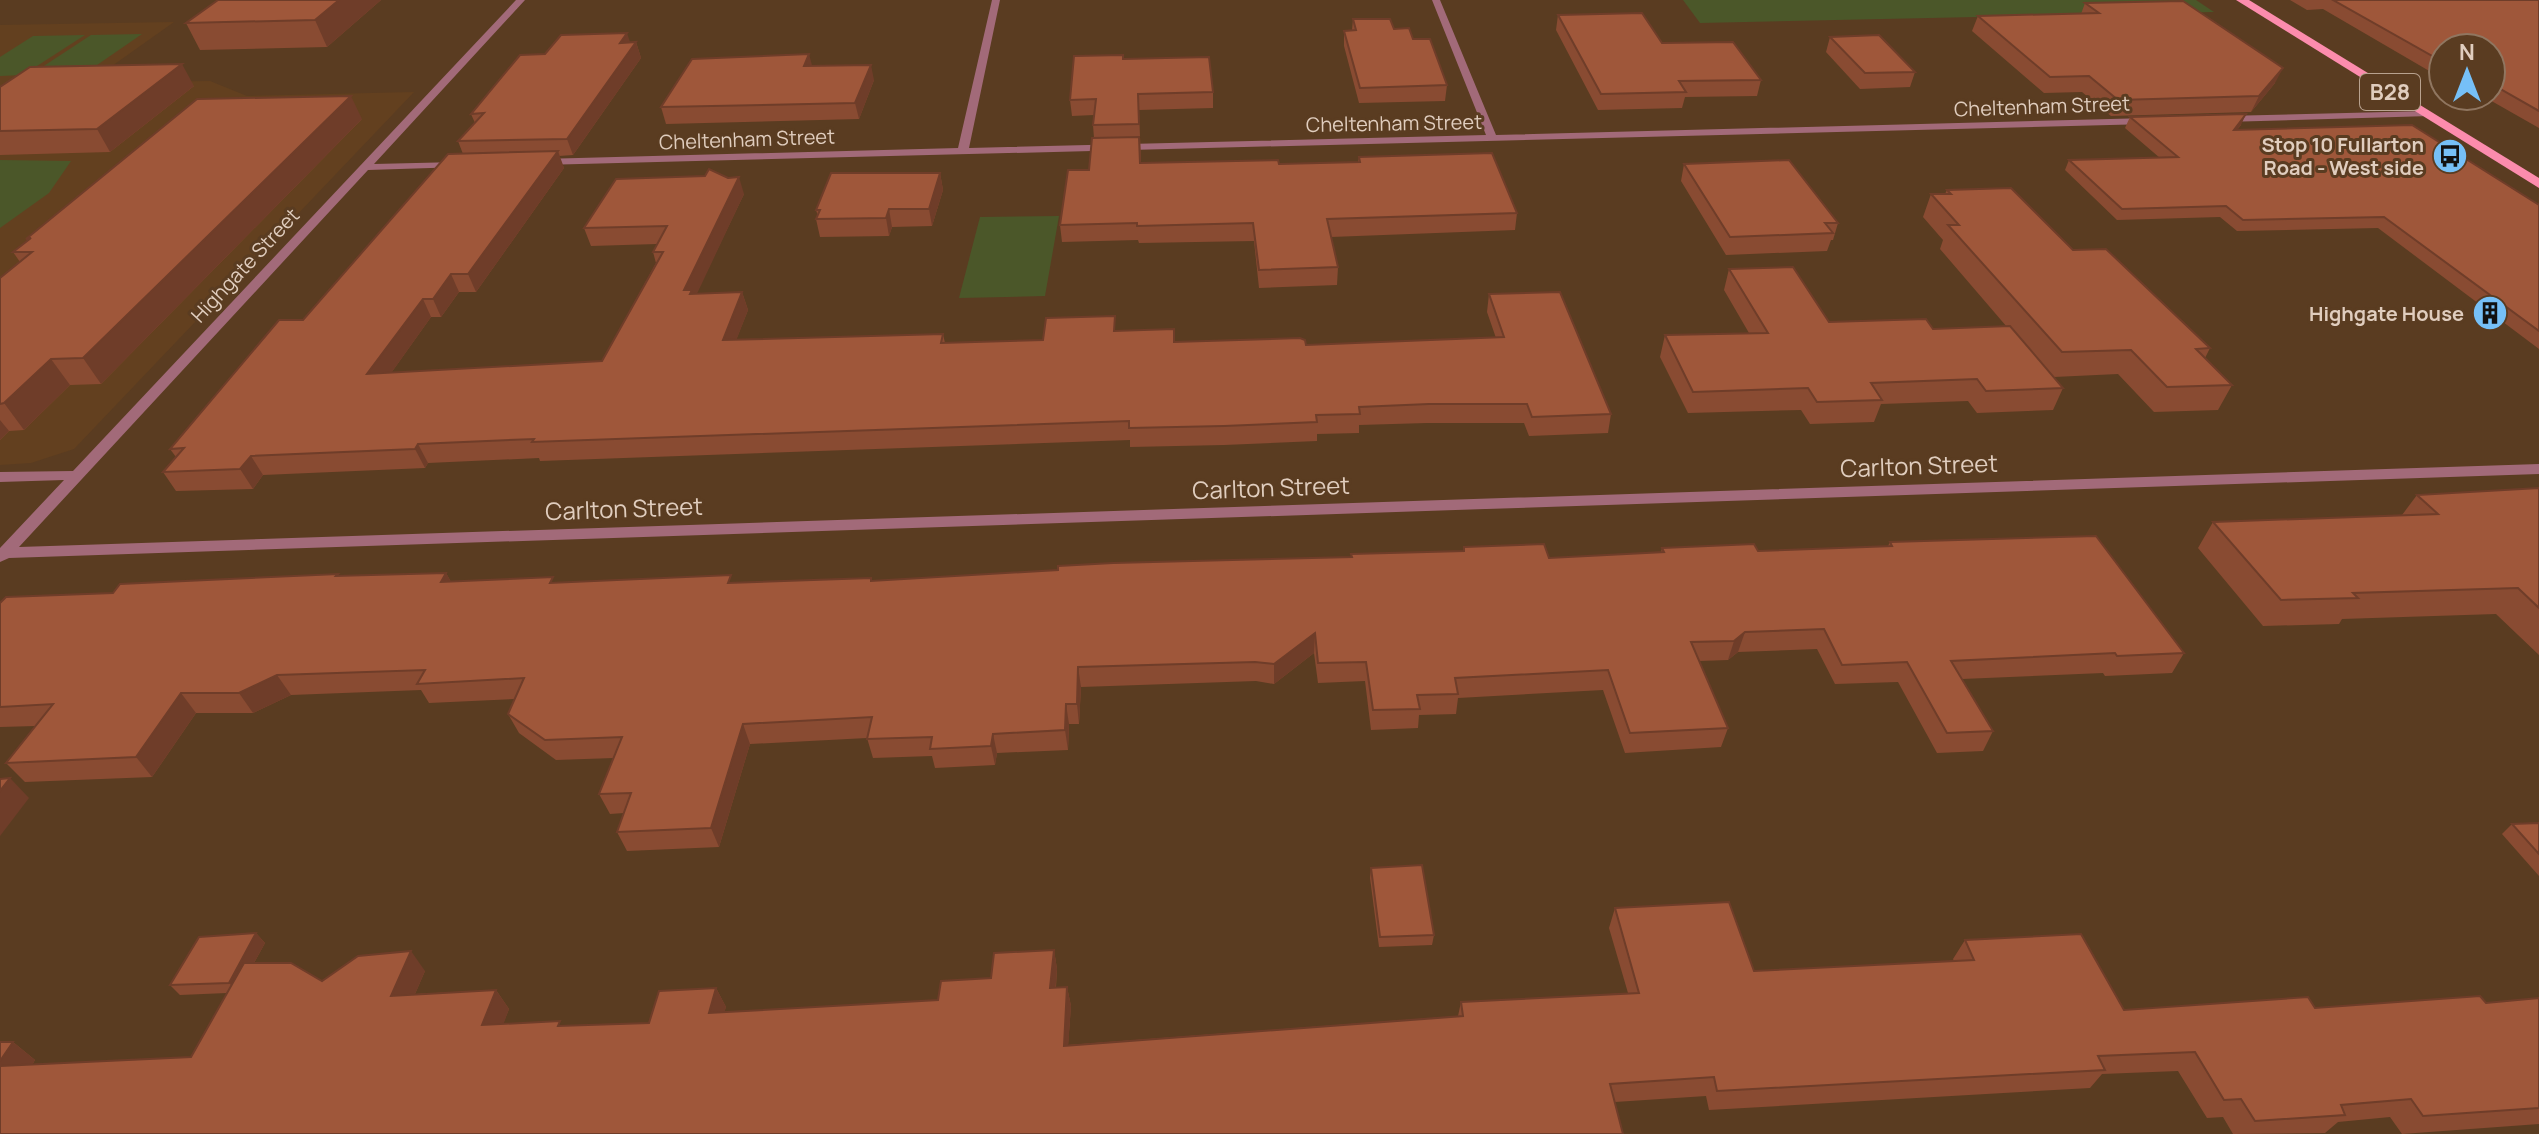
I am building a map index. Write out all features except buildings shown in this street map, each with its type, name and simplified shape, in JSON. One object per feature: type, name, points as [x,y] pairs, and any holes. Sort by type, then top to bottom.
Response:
[{"type":"main road","name":"B28","points":[[2241,0],[2539,184]]},
{"type":"street","name":"Highgate Street","points":[[3,556],[521,0]]},
{"type":"street","points":[[963,151],[996,0]]},
{"type":"street","points":[[1436,0],[1493,139]]},
{"type":"street","points":[[2214,120],[2426,114]]},
{"type":"street","name":"Cheltenham Street","points":[[535,163],[2169,121]]},
{"type":"street","points":[[363,167],[472,164]]},
{"type":"street","name":"Carlton Street","points":[[3,556],[2539,469]]},
{"type":"street","points":[[0,477],[78,475]]},
{"type":"shaded area","points":[[174,22],[88,83],[210,81],[247,96],[414,92],[74,449],[31,463],[0,465],[0,25]]},
{"type":"green space","points":[[1683,0],[2196,0],[2214,12],[1700,23]]},
{"type":"green space","points":[[142,34],[84,74],[30,75],[91,35]]},
{"type":"green space","points":[[85,35],[23,75],[0,76],[0,57],[33,36]]},
{"type":"green space","points":[[0,160],[71,161],[49,193],[0,228]]},
{"type":"green space","points":[[1059,216],[1045,296],[959,298],[980,217]]},
{"type":"place","name":"Stop 10 Fullarton Road - West side","points":[[2450,156]]},
{"type":"place","name":"Highgate House","points":[[2490,313]]}]
